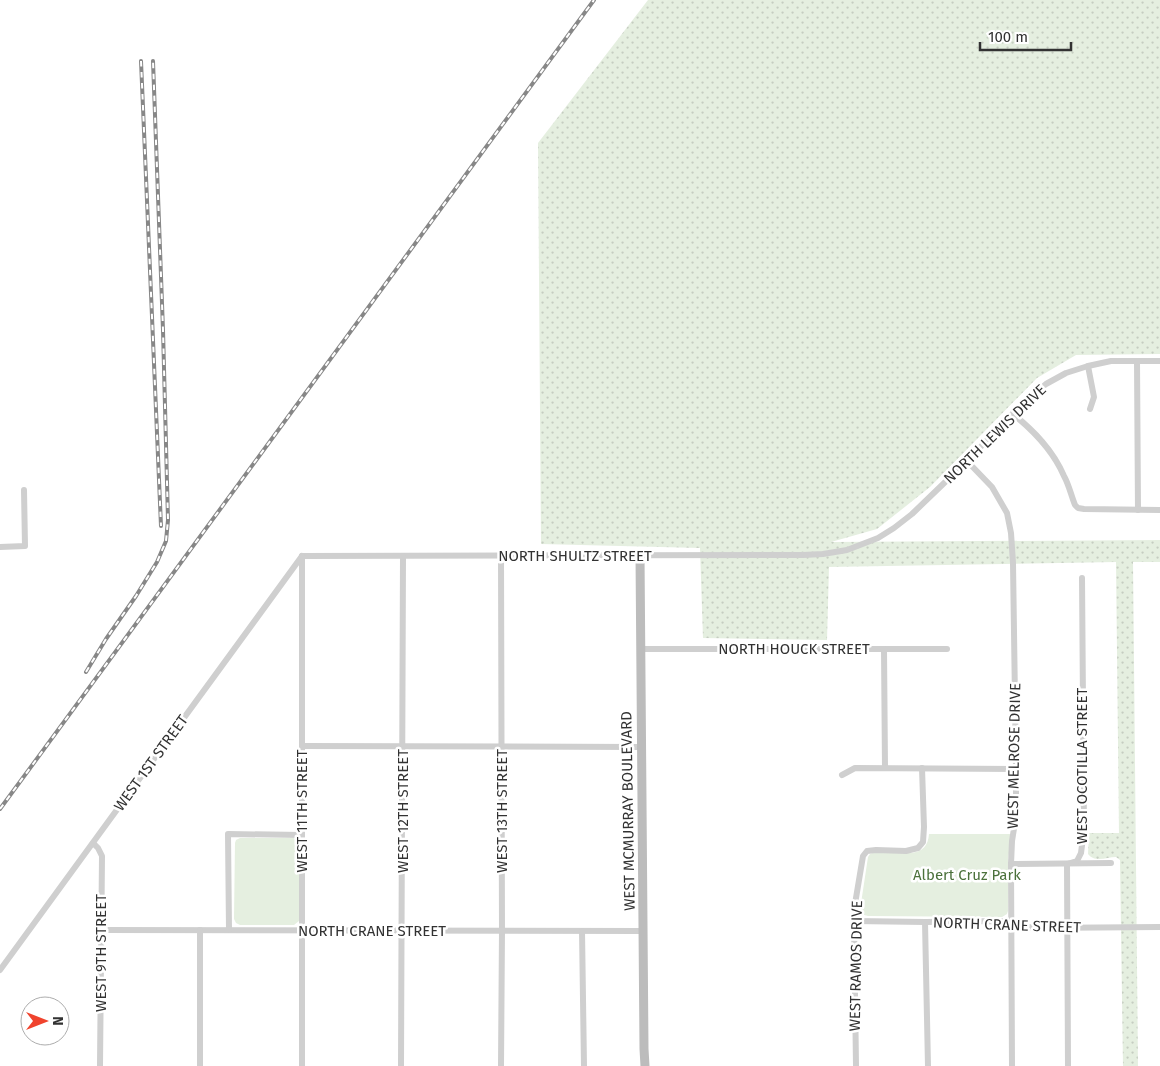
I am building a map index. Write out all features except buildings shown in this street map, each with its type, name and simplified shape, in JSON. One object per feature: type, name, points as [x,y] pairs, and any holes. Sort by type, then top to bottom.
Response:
[{"type":"street","name":"NORTH LEWIS DRIVE","points":[[848,550],[878,538],[912,514],[1023,403],[1046,384],[1066,373],[1111,360],[1160,361]]},
{"type":"street","points":[[1137,361],[1138,510]]},
{"type":"street","points":[[1088,366],[1094,398],[1090,409]]},
{"type":"street","points":[[1012,414],[1038,437],[1054,456],[1066,478],[1075,505],[1078,508],[1160,510]]},
{"type":"street","name":"WEST MELROSE DRIVE","points":[[966,461],[992,487],[1007,513],[1011,533],[1016,769],[1016,816],[1011,864],[1012,1066]]},
{"type":"street","points":[[0,547],[25,546],[24,490]]},
{"type":"street","name":"NORTH SHULTZ STREET","points":[[302,556],[803,555],[848,550]]},
{"type":"street","name":"WEST 11TH STREET","points":[[302,556],[302,1066]]},
{"type":"street","name":"WEST 1ST STREET","points":[[0,970],[302,556]]},
{"type":"street","name":"WEST 12TH STREET","points":[[401,1066],[404,556]]},
{"type":"street","name":"WEST 13TH STREET","points":[[501,556],[501,1066]]},
{"type":"street","name":"WEST MCMURRAY BOULEVARD","points":[[640,556],[640,747],[645,1066]]},
{"type":"street","name":"WEST OCOTILLA STREET","points":[[1068,1066],[1067,864],[1077,861],[1082,853],[1084,830],[1082,578]]},
{"type":"street","name":"NORTH HOUCK STREET","points":[[640,649],[947,649]]},
{"type":"street","points":[[884,650],[884,768]]},
{"type":"street","points":[[302,746],[640,747]]},
{"type":"street","points":[[842,775],[855,768],[1016,769]]},
{"type":"street","name":"WEST RAMOS DRIVE","points":[[856,1066],[854,921],[863,856],[867,851],[906,851],[918,848],[923,842],[922,768]]},
{"type":"street","points":[[229,930],[228,834],[302,835]]},
{"type":"street","name":"WEST 9TH STREET","points":[[93,843],[102,856],[100,1066]]},
{"type":"street","points":[[1011,864],[1111,863]]},
{"type":"street","name":"NORTH CRANE STREET","points":[[854,921],[1000,921],[1011,925],[1036,928],[1160,927]]},
{"type":"street","points":[[925,922],[928,1066]]},
{"type":"street","name":"NORTH CRANE STREET","points":[[101,930],[643,931]]},
{"type":"street","points":[[200,930],[200,1066]]},
{"type":"street","points":[[582,931],[584,1066]]},
{"type":"green space","points":[[648,0],[1160,0],[1160,354],[1076,355],[1037,378],[930,487],[877,529],[831,542],[1160,540],[1160,562],[1133,562],[1138,1066],[1123,1066],[1120,860],[1116,857],[1094,858],[1088,854],[1089,833],[1119,833],[1116,562],[829,567],[827,640],[703,638],[700,548],[541,544],[538,143]]},
{"type":"green space","name":"Albert Cruz Park","points":[[929,834],[1012,834],[1008,859],[1007,914],[1002,917],[868,916],[862,913],[860,910],[870,854],[916,852],[926,845]]},
{"type":"green space","points":[[240,838],[294,838],[299,843],[299,921],[294,925],[240,925],[236,923],[234,919],[235,843]]},
{"type":"railway","points":[[0,809],[594,0]]},
{"type":"railway","points":[[141,61],[161,526]]},
{"type":"railway","points":[[86,672],[157,562],[166,541],[168,520],[163,330],[153,61]]}]
